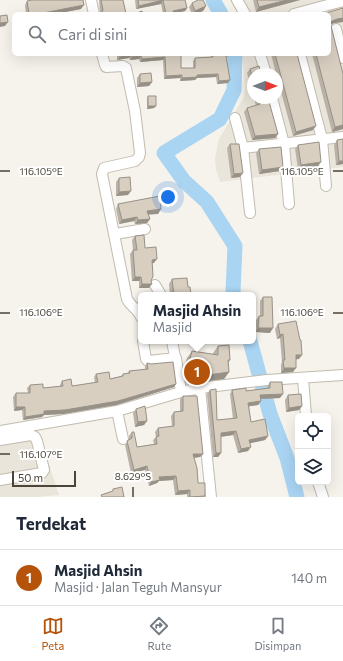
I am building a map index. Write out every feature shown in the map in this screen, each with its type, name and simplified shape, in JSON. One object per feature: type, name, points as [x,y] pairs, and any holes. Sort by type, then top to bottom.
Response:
[{"type":"street","points":[[91,0],[94,12]]},
{"type":"street","points":[[237,0],[244,12]]},
{"type":"street","points":[[302,12],[343,1]]},
{"type":"street","points":[[336,29],[343,58]]},
{"type":"street","points":[[102,56],[104,65],[106,67],[123,66],[127,69],[135,111],[140,153],[139,157],[135,161],[105,168],[102,171],[127,299],[138,311]]},
{"type":"street","points":[[261,56],[264,68]]},
{"type":"street","points":[[301,56],[322,139],[326,186]]},
{"type":"street","points":[[274,104],[284,144],[289,204]]},
{"type":"street","points":[[235,118],[243,148],[250,213]]},
{"type":"street","points":[[243,148],[343,137]]},
{"type":"street","points":[[115,234],[145,229]]},
{"type":"street","points":[[155,284],[159,292]]},
{"type":"street","points":[[144,344],[146,359],[148,362],[176,357]]},
{"type":"street","points":[[173,344],[181,392]]},
{"type":"street","points":[[0,431],[117,410],[200,388],[267,380],[343,375]]},
{"type":"street","points":[[303,378],[306,413]]},
{"type":"street","points":[[200,388],[211,497]]},
{"type":"street","points":[[117,410],[123,439]]},
{"type":"street","points":[[0,440],[31,435],[35,437],[44,470],[42,473],[0,480]]},
{"type":"street","points":[[319,485],[323,497]]},
{"type":"shaded area","points":[[230,0],[343,0],[343,167],[220,182],[216,169],[215,158],[219,139],[244,97],[245,87],[242,56],[331,56],[331,12],[237,12]]},
{"type":"shaded area","points":[[37,427],[59,495],[36,497],[0,497],[0,434]]},
{"type":"building","points":[[83,0],[84,5],[48,12],[29,12],[27,1]]},
{"type":"building","points":[[101,0],[123,0],[126,12],[102,12]]},
{"type":"building","points":[[138,0],[163,0],[139,6]]},
{"type":"building","points":[[163,0],[185,0],[187,8],[173,12],[166,12]]},
{"type":"building","points":[[198,0],[203,0],[206,6],[195,11],[192,3]]},
{"type":"building","points":[[257,0],[287,0],[259,7]]},
{"type":"building","points":[[343,8],[343,18],[331,22],[331,12],[330,12]]},
{"type":"building","points":[[7,15],[8,22],[0,23],[0,16]]},
{"type":"building","points":[[331,26],[343,74],[343,125],[335,127],[317,56],[331,56]]},
{"type":"building","points":[[141,56],[181,56],[181,68],[195,68],[195,58],[226,56],[230,80],[219,81],[218,74],[197,75],[197,77],[182,78],[182,75],[166,76],[165,57],[142,59]]},
{"type":"building","points":[[276,56],[298,56],[316,126],[296,132],[283,84],[283,68],[279,68]]},
{"type":"building","points":[[151,73],[152,82],[140,83],[140,74]]},
{"type":"building","points":[[148,96],[156,96],[156,106],[148,106]]},
{"type":"building","points":[[260,104],[270,104],[278,134],[255,136],[247,108]]},
{"type":"building","points":[[343,139],[343,161],[339,161],[337,140]]},
{"type":"building","points":[[319,142],[321,162],[301,165],[298,145]]},
{"type":"building","points":[[230,144],[239,144],[243,173],[234,174]]},
{"type":"building","points":[[281,147],[283,167],[262,170],[259,149]]},
{"type":"building","points":[[130,177],[131,191],[119,192],[119,178]]},
{"type":"building","points":[[160,196],[161,209],[147,211],[150,219],[138,220],[137,217],[122,220],[118,204]]},
{"type":"building","points":[[144,235],[145,248],[156,247],[157,259],[152,260],[152,284],[142,284],[141,277],[135,277],[133,250],[137,250],[135,236]]},
{"type":"building","points":[[187,278],[188,287],[190,287],[191,292],[174,292],[172,279]]},
{"type":"building","points":[[263,297],[272,297],[273,328],[258,328],[259,316],[263,316]]},
{"type":"building","points":[[296,321],[301,340],[302,355],[296,355],[296,368],[284,368],[283,360],[285,360],[283,334],[280,335],[278,324]]},
{"type":"building","points":[[229,345],[229,372],[195,377],[191,376],[189,363],[192,351],[218,355],[218,346]]},
{"type":"building","points":[[173,362],[176,384],[118,401],[65,410],[44,411],[44,414],[25,417],[25,407],[16,407],[16,393],[30,393],[30,385],[43,384],[43,388],[63,386],[62,381],[71,379],[72,386],[98,382],[96,374],[109,372],[110,379],[123,376],[123,374],[130,373],[129,371],[148,369],[147,363]]},
{"type":"building","points":[[270,382],[282,382],[283,394],[260,395],[261,401],[248,403],[251,422],[265,419],[268,436],[249,440],[251,447],[241,449],[236,431],[221,433],[221,453],[216,453],[210,390],[216,389],[217,420],[237,418],[232,390],[246,388],[246,391],[270,388]]},
{"type":"building","points":[[301,394],[302,406],[289,408],[288,395]]},
{"type":"building","points":[[183,396],[197,396],[203,454],[193,454],[197,468],[198,483],[205,483],[205,496],[190,497],[190,490],[178,491],[176,476],[159,477],[160,480],[151,482],[147,466],[134,470],[127,441],[132,438],[132,432],[134,432],[137,447],[157,444],[156,437],[159,436],[158,428],[174,426],[174,412],[183,411]]},
{"type":"building","points":[[145,406],[147,421],[138,422],[136,409]]},
{"type":"building","points":[[122,487],[124,497],[102,497],[101,495],[113,491],[113,489]]},
{"type":"waterway","points":[[213,0],[220,12]]},
{"type":"waterway","points":[[233,292],[235,246],[207,202],[184,181],[164,153],[220,119],[234,90],[235,56]]},
{"type":"waterway","points":[[251,344],[270,414],[287,458],[297,497]]},
{"type":"place","name":"Masjid Ahsin","points":[[197,372]]}]
